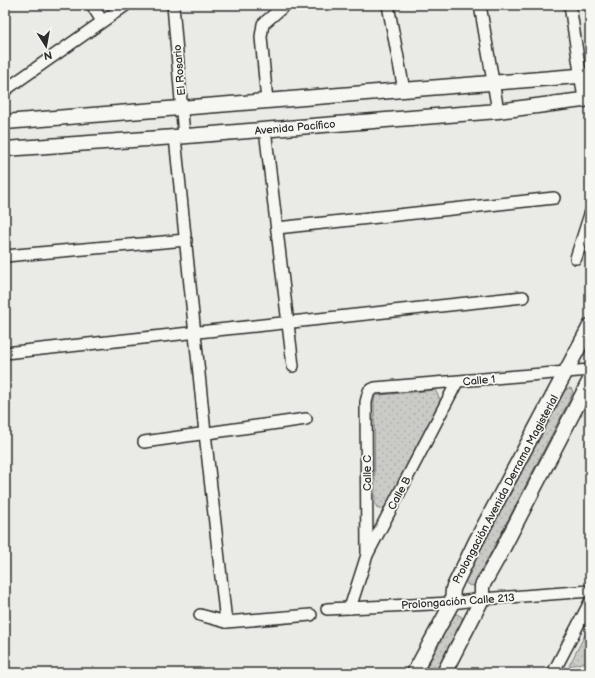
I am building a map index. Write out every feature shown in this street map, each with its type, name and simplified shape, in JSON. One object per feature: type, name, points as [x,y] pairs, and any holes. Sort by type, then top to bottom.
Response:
[{"type":"street","points":[[92,5],[102,21]]},
{"type":"street","points":[[5,90],[126,5]]},
{"type":"street","name":"El Rosario","points":[[173,5],[182,108],[180,136],[186,240],[205,433],[226,622]]},
{"type":"street","points":[[267,101],[261,37],[263,24],[285,5]]},
{"type":"street","points":[[388,5],[404,90]]},
{"type":"street","points":[[480,5],[498,111]]},
{"type":"street","points":[[570,5],[585,75],[587,99]]},
{"type":"street","points":[[5,122],[585,75]]},
{"type":"street","name":"Avenida Pacífico","points":[[5,149],[498,111],[587,99]]},
{"type":"street","points":[[265,129],[293,366]]},
{"type":"street","points":[[277,228],[554,198]]},
{"type":"street","points":[[576,258],[590,214]]},
{"type":"street","points":[[5,256],[186,240]]},
{"type":"street","points":[[5,353],[523,297]]},
{"type":"street","name":"Prolongación Avenida Derrama Magisterial","points":[[414,673],[452,603],[453,589],[476,541],[590,326]]},
{"type":"street","name":"Calle 1","points":[[369,392],[375,388],[590,370]]},
{"type":"street","points":[[444,673],[482,599],[482,586],[590,380]]},
{"type":"street","name":"Calle B","points":[[350,608],[367,555],[457,382]]},
{"type":"street","name":"Calle C","points":[[367,555],[366,402],[369,392]]},
{"type":"street","points":[[144,442],[306,419]]},
{"type":"street","name":"Prolongación Calle 213","points":[[327,610],[452,603],[482,599],[590,591]]},
{"type":"street","points":[[553,673],[590,602]]},
{"type":"street","points":[[200,615],[226,622],[311,615]]},
{"type":"shaded area","points":[[569,388],[572,389],[573,393],[474,586],[468,585],[465,581],[466,578],[565,390]]},
{"type":"shaded area","points":[[435,390],[441,401],[387,505],[382,509],[378,509],[375,504],[374,399],[377,395]]},
{"type":"shaded area","points":[[454,614],[462,617],[462,622],[435,673],[424,673]]},
{"type":"shaded area","points":[[590,625],[590,661],[569,666]]}]
